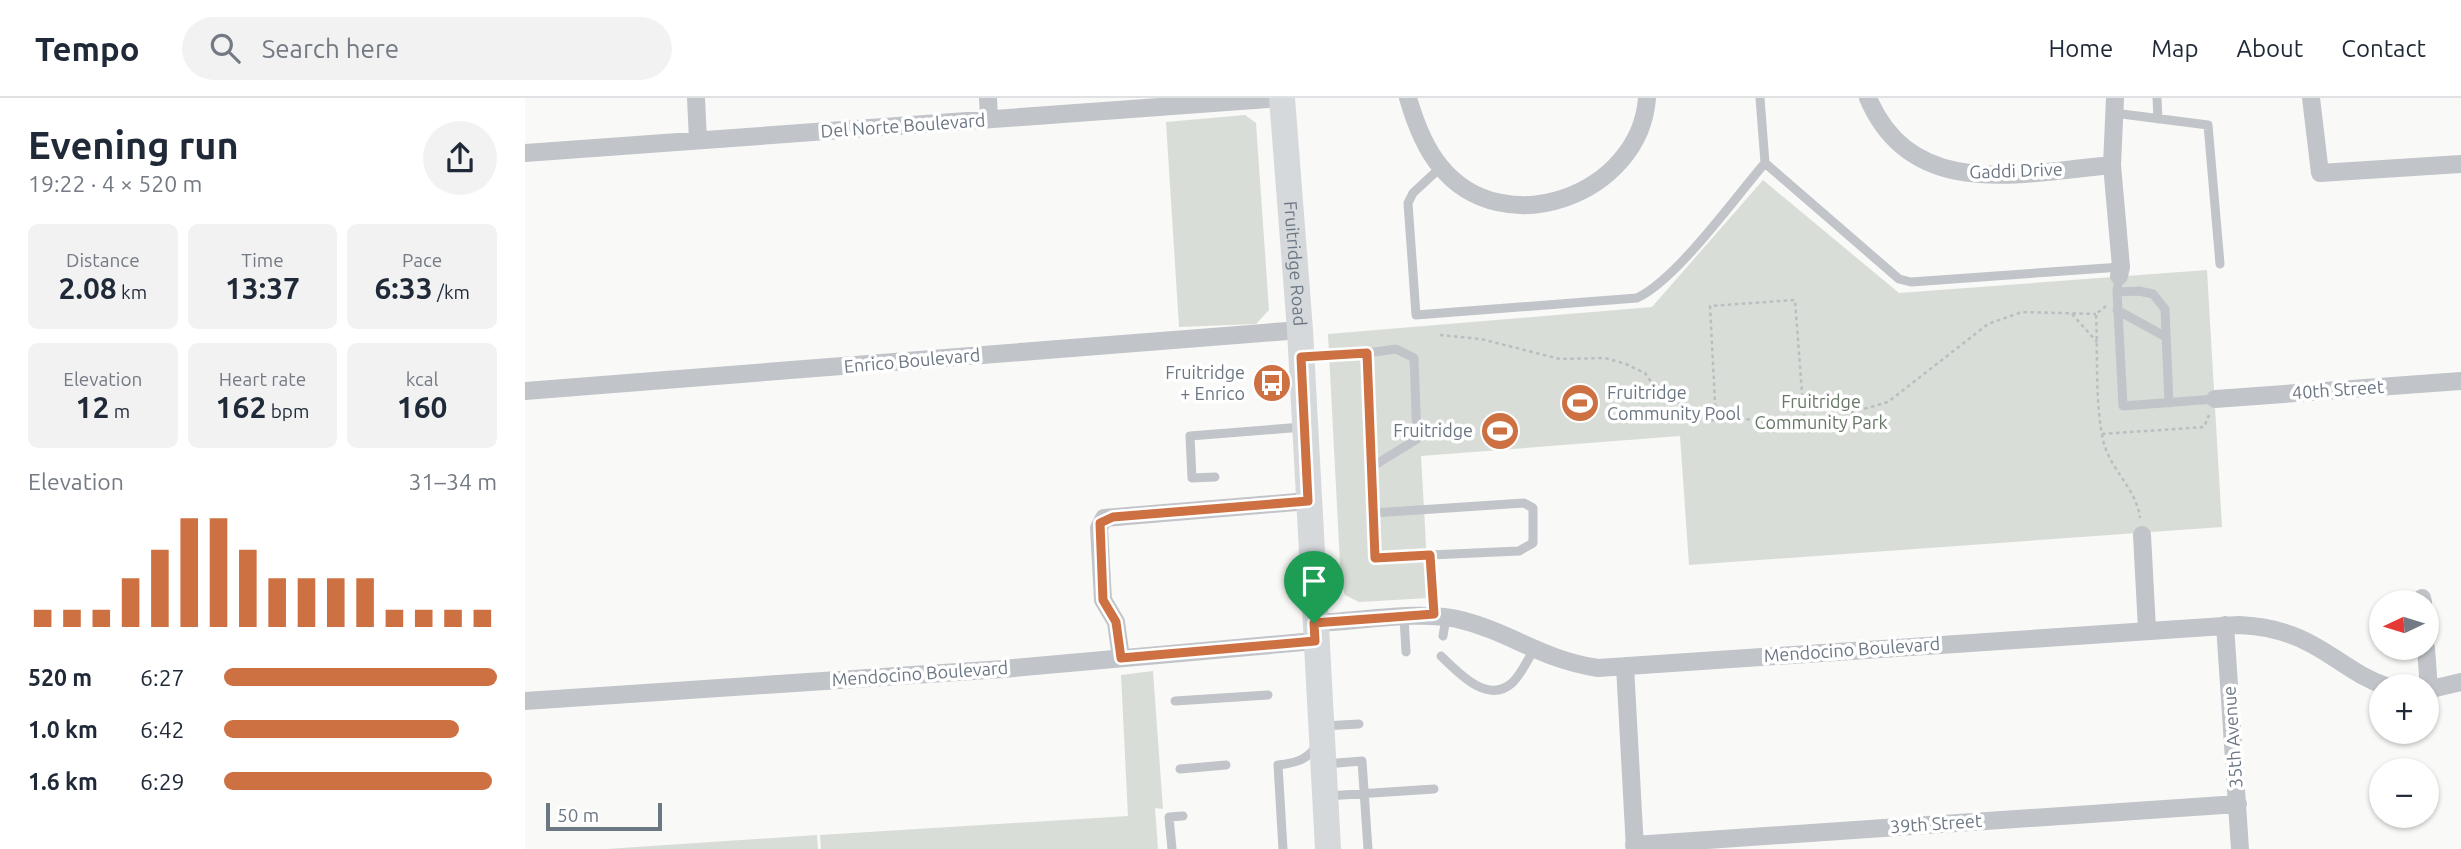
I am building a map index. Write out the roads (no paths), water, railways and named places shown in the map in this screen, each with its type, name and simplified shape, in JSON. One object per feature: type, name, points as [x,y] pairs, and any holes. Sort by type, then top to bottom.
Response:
[{"type":"main road","name":"Fruitridge Road","points":[[1282,98],[1300,330],[1328,849]]},
{"type":"street","points":[[695,98],[698,140]]},
{"type":"street","points":[[988,98],[989,119]]},
{"type":"street","name":"Del Norte Boulevard","points":[[525,153],[1282,98]]},
{"type":"street","points":[[1408,98],[1424,142],[1440,167],[1482,197],[1538,205],[1573,197],[1600,183],[1614,170],[1635,141],[1647,98]]},
{"type":"street","name":"Gaddi Drive","points":[[1868,98],[1882,125],[1900,144],[1926,161],[1957,173],[1989,176],[2112,165]]},
{"type":"street","points":[[2311,98],[2320,173],[2461,163]]},
{"type":"street","points":[[2114,105],[2112,165],[2119,279]]},
{"type":"street","name":"Enrico Boulevard","points":[[525,391],[1300,330]]},
{"type":"street","name":"40th Street","points":[[2215,399],[2461,381]]},
{"type":"street","points":[[1121,658],[1116,622],[1103,600],[1099,528],[1104,518],[1308,501]]},
{"type":"street","points":[[2141,535],[2147,629]]},
{"type":"street","name":"Mendocino Boulevard","points":[[525,701],[1121,658],[1404,618],[1440,616],[1481,626],[1534,650],[1574,664],[1598,668],[2147,629],[2257,626],[2292,634],[2315,646],[2347,669],[2369,679]]},
{"type":"street","name":"35th Avenue","points":[[2225,625],[2240,849]]},
{"type":"street","points":[[1625,666],[1635,847]]},
{"type":"street","points":[[2439,687],[2461,682]]},
{"type":"street","name":"39th Street","points":[[1635,847],[2238,804]]},
{"type":"lane","points":[[1760,98],[1765,163],[1899,279],[1911,282],[2119,279],[2139,291],[2153,294],[2165,309],[2169,402]]},
{"type":"lane","points":[[2157,98],[2158,119]]},
{"type":"lane","points":[[2114,105],[2158,119],[2208,125],[2220,264]]},
{"type":"lane","points":[[1440,167],[1413,193],[1408,203],[1416,315],[1637,299],[1653,290],[1673,270],[1765,163]]},
{"type":"lane","points":[[2119,279],[2117,310],[2123,406],[2215,399]]},
{"type":"lane","points":[[2117,310],[2166,337]]},
{"type":"lane","points":[[1301,357],[1397,349],[1414,358],[1417,439],[1370,468]]},
{"type":"lane","points":[[1367,353],[1370,468],[1375,558],[1519,551],[1533,543],[1533,508],[1524,503],[1373,513]]},
{"type":"lane","points":[[1215,477],[1192,478],[1190,436],[1305,427]]},
{"type":"lane","points":[[1430,555],[1443,636]]},
{"type":"lane","points":[[1404,618],[1406,652]]},
{"type":"lane","points":[[1441,656],[1468,681],[1491,689],[1503,688],[1513,683],[1534,650]]},
{"type":"lane","points":[[1175,701],[1268,695]]},
{"type":"lane","points":[[1283,849],[1278,765],[1295,763],[1308,757],[1315,748],[1321,726],[1359,724]]},
{"type":"lane","points":[[1323,764],[1362,761],[1368,849]]},
{"type":"lane","points":[[1180,769],[1226,765]]},
{"type":"lane","points":[[1325,796],[1434,789]]},
{"type":"lane","points":[[1172,849],[1169,817],[1183,816]]},
{"type":"place","name":"Fruitridge + Enrico","points":[[1272,383]]},
{"type":"place","name":"Fruitridge Community Pool","points":[[1580,403]]},
{"type":"place","name":"Fruitridge","points":[[1500,431]]},
{"type":"park label","name":"Fruitridge Community Park","points":[[1821,412]]}]
